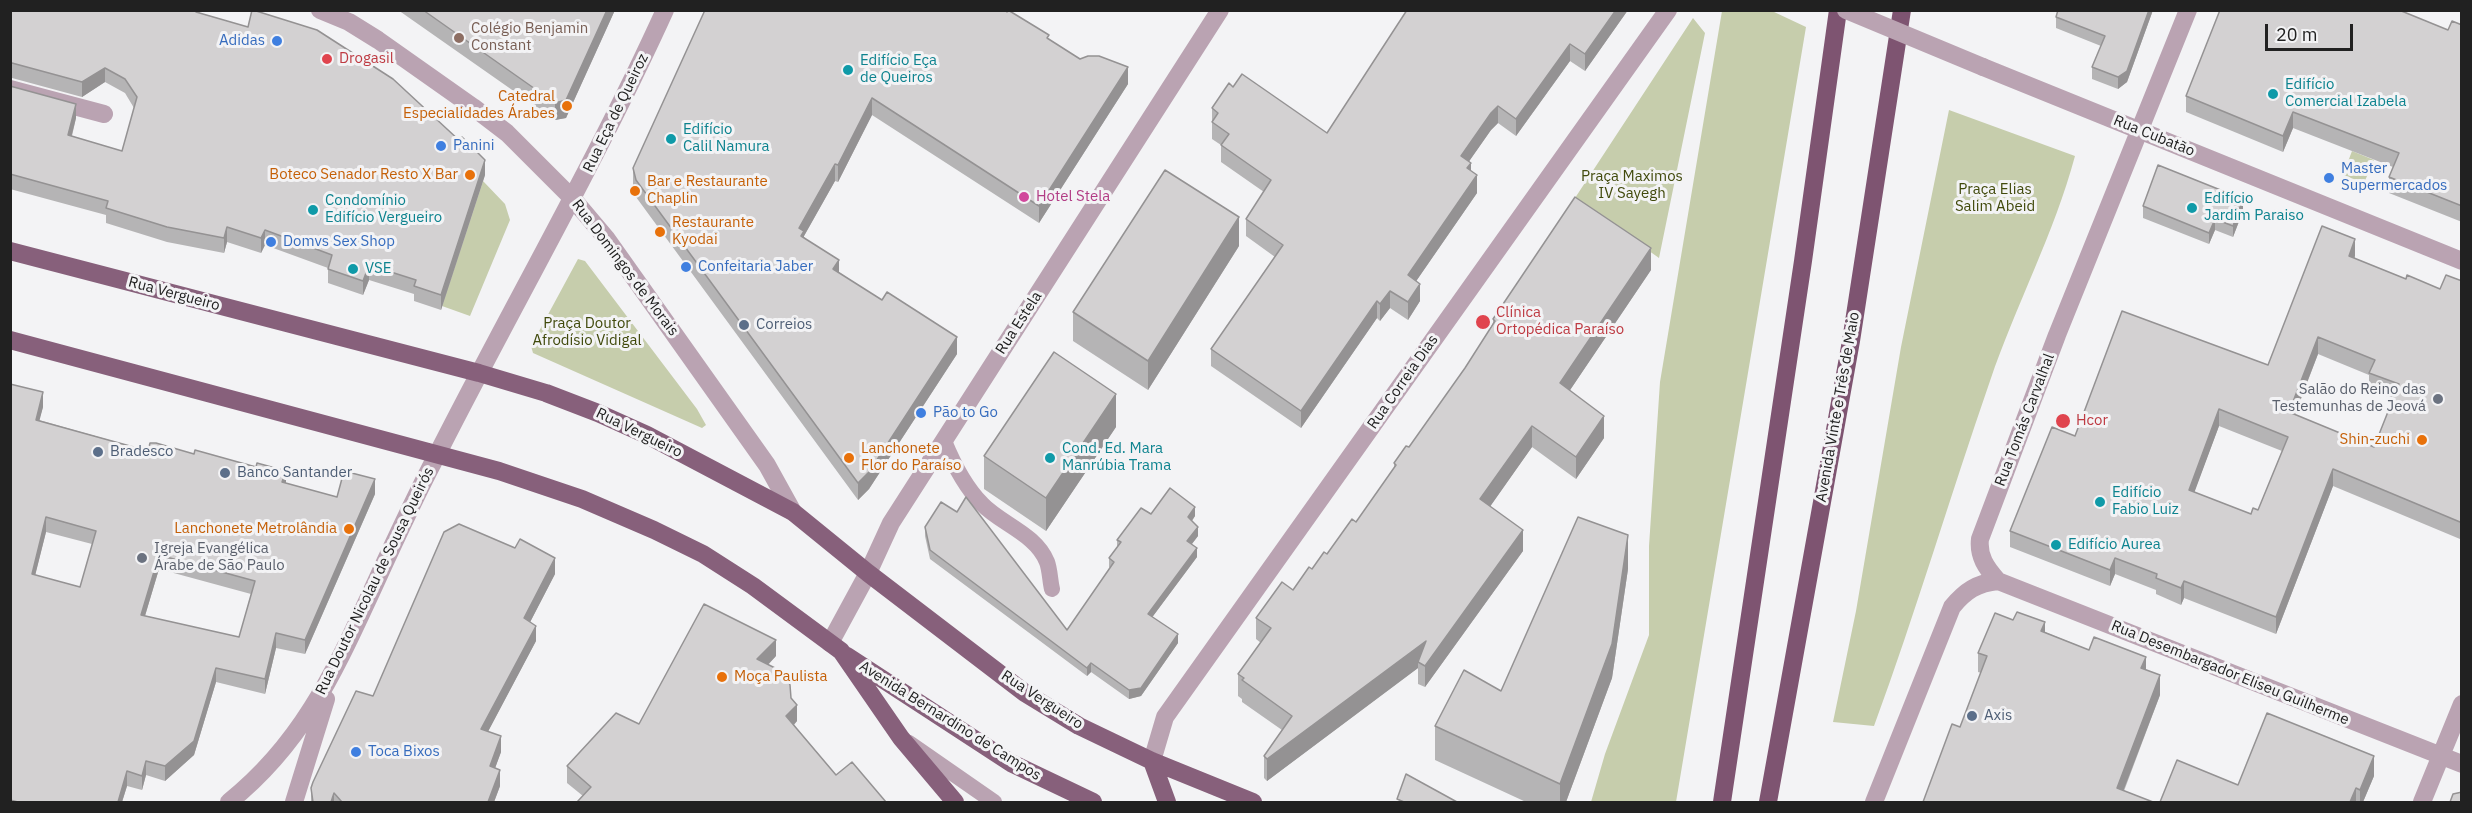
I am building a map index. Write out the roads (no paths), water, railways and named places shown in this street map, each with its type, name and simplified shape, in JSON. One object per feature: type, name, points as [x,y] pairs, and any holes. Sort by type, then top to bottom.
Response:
[{"type":"highway","points":[[1722,802],[1838,10]]},
{"type":"highway","name":"Avenida Vinte e Três de Maio","points":[[1768,802],[1851,341],[1902,10]]},
{"type":"main road","name":"Rua Vergueiro","points":[[10,251],[479,373],[546,393],[598,413],[646,435],[792,512],[1025,693],[1079,726],[1152,761]]},
{"type":"main road","points":[[10,340],[437,454],[582,499],[654,530],[703,554],[753,586],[835,647],[901,738],[955,802]]},
{"type":"main road","name":"Avenida Bernardino de Campos","points":[[835,647],[1011,763],[1093,802]]},
{"type":"main road","points":[[1152,761],[1167,802]]},
{"type":"main road","points":[[1152,761],[1253,802]]},
{"type":"street","name":"Rua Domingos de Morais","points":[[320,10],[349,22],[378,40],[507,133],[573,199],[606,238],[767,465],[792,512]]},
{"type":"street","name":"Rua Eça de Queiroz","points":[[479,373],[573,199],[634,79],[665,10]]},
{"type":"street","name":"Rua Estela","points":[[835,647],[891,523],[1220,10]]},
{"type":"street","name":"Rua Correia Dias","points":[[1152,761],[1165,717],[1668,10]]},
{"type":"street","name":"Rua Cubatão","points":[[1846,10],[2462,261]]},
{"type":"street","name":"Rua Tomás Carvalhal","points":[[1998,581],[1983,560],[1979,550],[1980,538],[2057,335],[2188,10]]},
{"type":"street","points":[[10,89],[104,114]]},
{"type":"street","name":"Rua Doutor Nicolau de Sousa Queirós","points":[[232,802],[287,745],[306,720],[332,677],[437,454],[479,373]]},
{"type":"street","points":[[1874,802],[1952,607],[1969,590],[1979,584],[1998,581]]},
{"type":"street","name":"Rua Desembargador Eliseu Guilherme","points":[[1998,581],[2462,764]]},
{"type":"street","points":[[294,802],[332,677]]},
{"type":"street","points":[[2422,802],[2462,704]]},
{"type":"lane","points":[[944,441],[952,462],[980,502],[998,519],[1028,537],[1046,561],[1052,589]]},
{"type":"lane","points":[[901,738],[994,802]]},
{"type":"place","name":"Colégio Benjamin Constant","points":[[459,38]]},
{"type":"place","name":"Adidas","points":[[277,41]]},
{"type":"place","name":"Drogasil","points":[[327,59]]},
{"type":"place","name":"Edifício Eça de Queiros","points":[[848,70]]},
{"type":"place","name":"Edifício Comercial Izabela","points":[[2273,94]]},
{"type":"place","name":"Catedral Especialidades Árabes","points":[[567,106]]},
{"type":"place","name":"Edifício Calil Namura","points":[[671,139]]},
{"type":"place","name":"Panini","points":[[441,146]]},
{"type":"place","name":"Boteco Senador Resto X Bar","points":[[470,175]]},
{"type":"place","name":"Master Supermercados","points":[[2329,178]]},
{"type":"place","name":"Bar e Restaurante Chaplin","points":[[635,191]]},
{"type":"place","name":"Hotel Stela","points":[[1024,197]]},
{"type":"place","name":"Edifício Jardim Paraiso","points":[[2192,208]]},
{"type":"place","name":"Condomínio Edifício Vergueiro","points":[[313,210]]},
{"type":"place","name":"Restaurante Kyodai","points":[[660,232]]},
{"type":"place","name":"Domvs Sex Shop","points":[[271,242]]},
{"type":"place","name":"Confeitaria Jaber","points":[[686,267]]},
{"type":"place","name":"VSE","points":[[353,269]]},
{"type":"place","name":"Clínica Ortopédica Paraíso","points":[[1483,322]]},
{"type":"place","name":"Correios","points":[[744,325]]},
{"type":"place","name":"Salão do Reino das Testemunhas de Jeová","points":[[2438,399]]},
{"type":"place","name":"Pão to Go","points":[[921,413]]},
{"type":"place","name":"Hcor","points":[[2063,421]]},
{"type":"place","name":"Shin-zuchi","points":[[2422,440]]},
{"type":"place","name":"Bradesco","points":[[98,452]]},
{"type":"place","name":"Lanchonete Flor do Paraíso","points":[[849,458]]},
{"type":"place","name":"Cond. Ed. Mara Manrúbia Trama","points":[[1050,458]]},
{"type":"place","name":"Banco Santander","points":[[225,473]]},
{"type":"place","name":"Edifício Fabio Luiz","points":[[2100,502]]},
{"type":"place","name":"Lanchonete Metrolândia","points":[[349,529]]},
{"type":"place","name":"Edifício Aurea","points":[[2056,545]]},
{"type":"place","name":"Igreja Evangélica Árabe de São Paulo","points":[[142,558]]},
{"type":"place","name":"Moça Paulista","points":[[722,677]]},
{"type":"place","name":"Axis","points":[[1972,716]]},
{"type":"place","name":"Toca Bixos","points":[[356,752]]},
{"type":"park label","name":"Praça Maximos IV Sayegh","points":[[1632,186]]},
{"type":"park label","name":"Praça Elias Salim Abeid","points":[[1995,198]]},
{"type":"park label","name":"Praça Doutor Afrodísio Vidigal","points":[[587,332]]}]
